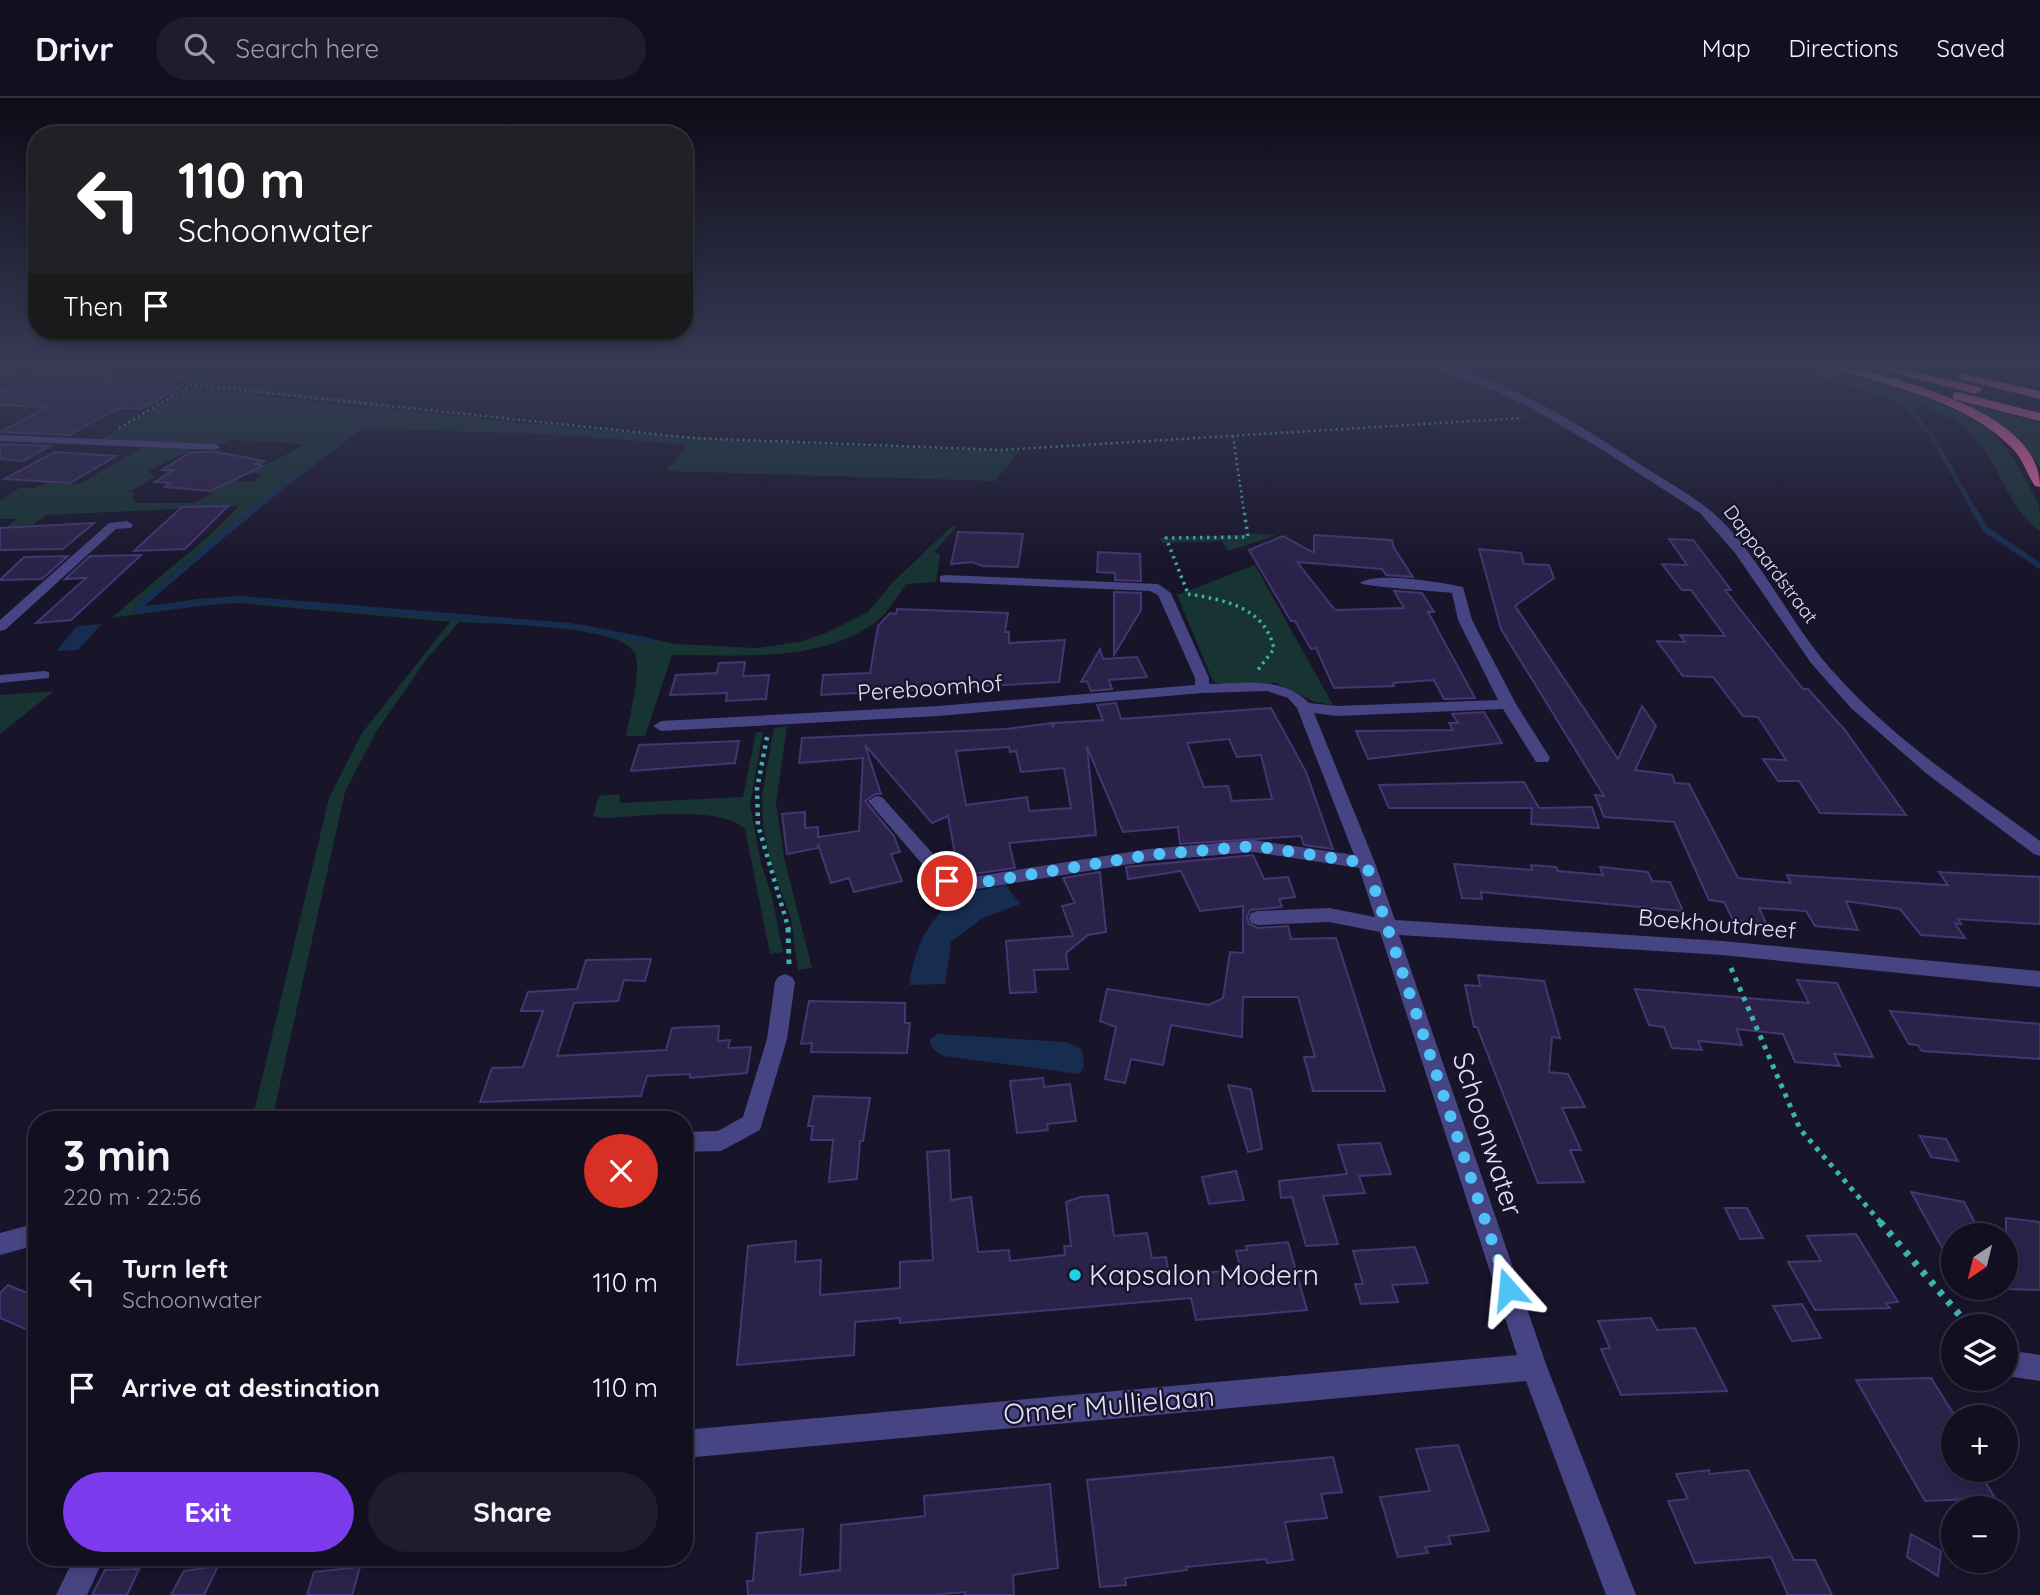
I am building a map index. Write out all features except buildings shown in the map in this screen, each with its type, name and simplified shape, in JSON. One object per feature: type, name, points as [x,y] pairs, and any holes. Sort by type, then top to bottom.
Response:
[{"type":"highway","points":[[2003,434],[2030,461],[2040,482]]},
{"type":"street","name":"Dappaardstraat","points":[[1579,434],[1704,510],[1721,526],[1794,631],[1833,680],[1911,752],[2040,850]]},
{"type":"street","points":[[0,438],[91,444],[215,447]]},
{"type":"street","points":[[0,627],[113,526],[127,526]]},
{"type":"street","points":[[1454,572],[1465,620],[1508,704],[1542,758]]},
{"type":"street","points":[[946,579],[1153,587],[1164,593],[1202,678],[1202,689]]},
{"type":"street","points":[[1367,583],[1404,583],[1458,590]]},
{"type":"street","points":[[0,679],[44,675]]},
{"type":"street","name":"Pereboomhof","points":[[660,726],[938,711],[1202,689],[1268,687],[1293,695],[1304,707],[1336,711],[1508,704]]},
{"type":"street","points":[[1304,707],[1366,863]]},
{"type":"street","points":[[876,801],[947,881],[959,886],[1149,855],[1254,846],[1366,863]]},
{"type":"street","name":"Schoonwater","points":[[1366,863],[1534,1367],[1621,1595]]},
{"type":"street","points":[[1258,918],[1329,915],[1389,927]]},
{"type":"street","name":"Boekhoutdreef","points":[[1389,927],[1723,948],[2040,979]]},
{"type":"street","points":[[693,1142],[721,1141],[752,1123],[777,1039],[785,982]]},
{"type":"street","points":[[0,1244],[28,1236]]},
{"type":"street","points":[[2018,1365],[2040,1368]]},
{"type":"street","name":"Omer Mullielaan","points":[[693,1443],[1534,1367]]},
{"type":"street","points":[[71,1595],[85,1566]]},
{"type":"path","points":[[91,444],[108,434]]},
{"type":"path","points":[[650,434],[692,438],[1001,450],[1267,434]]},
{"type":"path","points":[[1192,606],[1166,538],[1248,537],[1233,436]]},
{"type":"path","points":[[1188,594],[1234,605],[1261,619],[1271,632],[1274,649],[1261,667]]},
{"type":"path","points":[[769,721],[756,806],[766,863],[781,904],[791,952],[785,982]]},
{"type":"path","points":[[1723,948],[1800,1129],[1959,1314]]},
{"type":"green space","points":[[111,434],[355,434],[282,490],[141,607],[240,596],[583,625],[676,644],[756,648],[799,642],[826,633],[868,612],[892,583],[952,526],[956,527],[934,552],[940,554],[936,582],[906,584],[876,622],[854,635],[830,644],[778,654],[672,655],[645,736],[626,736],[637,668],[633,651],[622,642],[579,630],[459,622],[426,660],[376,732],[345,792],[274,1111],[254,1111],[329,798],[362,733],[450,622],[238,603],[111,618],[211,534],[239,506],[46,515],[0,551],[0,532],[17,519],[0,519],[0,501],[19,488],[35,488],[45,483],[79,484],[143,447],[194,448],[148,471],[155,477],[130,492],[135,493],[132,497],[137,503],[195,503],[231,481],[254,481],[261,475],[250,473],[306,444],[231,440],[223,444],[100,440]]},
{"type":"green space","points":[[534,434],[652,434],[861,447],[1020,451],[995,481],[666,471],[687,445]]},
{"type":"green space","points":[[1994,434],[2012,457],[2039,506],[2040,532],[2012,500],[1988,456],[1972,435]]},
{"type":"green space","points":[[2009,434],[2040,434],[2040,468],[2031,454]]},
{"type":"green space","points":[[1277,535],[1228,551],[1222,541],[1162,543],[1160,538]]},
{"type":"green space","points":[[1255,565],[1333,705],[1315,702],[1276,683],[1221,685],[1213,681],[1177,595]]},
{"type":"green space","points":[[54,691],[0,734],[0,695]]},
{"type":"green space","points":[[787,726],[776,803],[784,857],[812,968],[798,970],[791,919],[770,860],[763,828],[762,796],[773,732],[774,728]]},
{"type":"green space","points":[[756,732],[763,732],[750,805],[783,952],[770,954],[745,829],[717,817],[698,815],[606,818],[593,816],[599,796],[619,794],[620,803],[743,797]]},
{"type":"water","points":[[102,624],[78,650],[56,651],[77,626]]},
{"type":"water","points":[[1006,885],[1020,904],[981,919],[951,942],[945,984],[909,985],[920,943],[944,909],[968,893]]},
{"type":"water","points":[[937,1034],[1066,1042],[1082,1049],[1084,1067],[1079,1074],[944,1056],[936,1052],[931,1045],[930,1039]]},
{"type":"waterway","points":[[250,512],[351,434]]},
{"type":"waterway","points":[[1930,434],[1975,512]]},
{"type":"waterway","points":[[252,510],[135,610],[239,599],[570,626],[650,641]]},
{"type":"waterway","points":[[1974,510],[1985,529],[2040,566]]},
{"type":"place","name":"Kapsalon Modern","points":[[1075,1275]]},
{"type":"route","points":[[947,881],[959,886],[1149,855],[1254,846],[1366,863],[1508,1289]]}]
